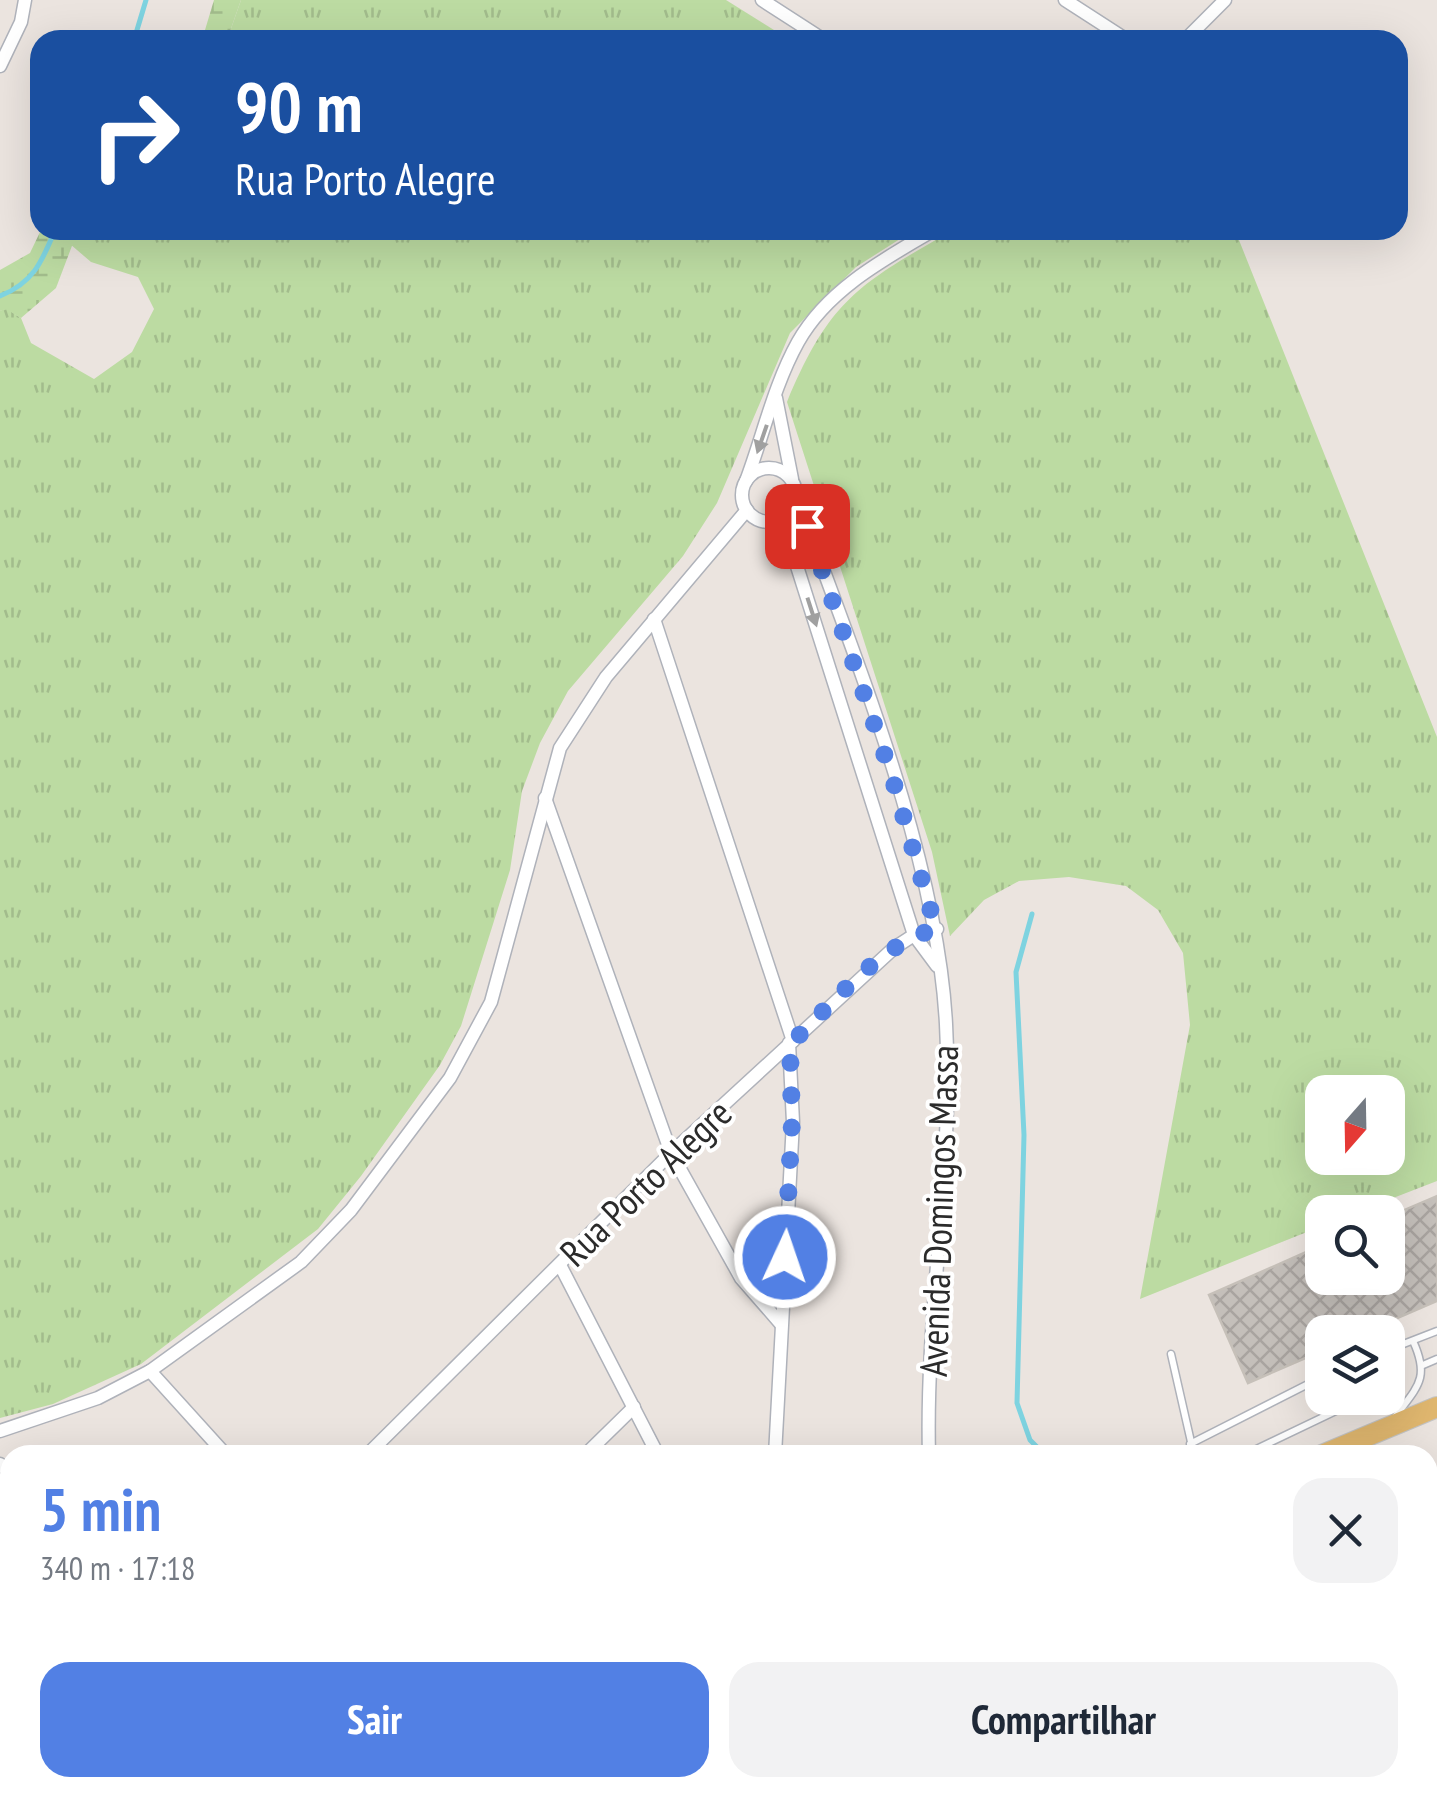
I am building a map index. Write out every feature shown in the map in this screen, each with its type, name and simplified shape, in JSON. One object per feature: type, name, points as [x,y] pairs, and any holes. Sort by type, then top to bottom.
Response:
[{"type":"main road","points":[[1345,1445],[1436,1410]]},
{"type":"street","points":[[0,66],[21,22],[25,0]]},
{"type":"street","points":[[762,0],[808,30]]},
{"type":"street","points":[[1066,0],[1112,30]]},
{"type":"street","points":[[1195,30],[1225,0]]},
{"type":"street","points":[[776,396],[796,495],[782,518],[767,522],[747,510],[742,490],[776,396],[797,344],[840,292],[919,240]]},
{"type":"street","points":[[746,481],[763,468],[774,468],[792,480]]},
{"type":"street","name":"Avenida Domingos Massa","points":[[796,495],[851,648],[936,929],[948,1082],[930,1445]]},
{"type":"street","points":[[0,1431],[98,1398],[150,1370],[326,1239],[450,1078],[492,1002],[532,860],[544,795],[560,748],[582,712],[654,619],[747,510]]},
{"type":"street","points":[[782,518],[914,935],[938,968]]},
{"type":"street","points":[[654,619],[791,1042],[792,1122],[776,1445]]},
{"type":"street","points":[[544,795],[670,1153],[741,1278],[782,1324]]},
{"type":"street","name":"Rua Porto Alegre","points":[[378,1445],[670,1153],[914,935],[936,929]]},
{"type":"street","points":[[560,1264],[653,1445]]},
{"type":"street","points":[[150,1370],[217,1445]]},
{"type":"street","points":[[596,1445],[634,1407]]},
{"type":"lane","points":[[1405,1344],[1437,1331]]},
{"type":"lane","points":[[1389,1426],[1422,1379],[1424,1364],[1412,1341]]},
{"type":"lane","points":[[1171,1354],[1190,1444],[1305,1386]]},
{"type":"lane","points":[[1424,1364],[1437,1359]]},
{"type":"lane","points":[[1265,1445],[1328,1415]]},
{"type":"green space","points":[[214,0],[241,0],[230,30],[205,30]]},
{"type":"green space","points":[[241,0],[726,0],[774,30],[230,30]]},
{"type":"green space","points":[[36,240],[74,240],[56,288],[21,318],[6,309],[0,311],[0,270],[30,253]]},
{"type":"green space","points":[[72,240],[898,240],[856,267],[790,333],[717,503],[683,556],[568,691],[540,743],[522,791],[510,870],[461,1026],[440,1065],[361,1176],[318,1229],[141,1364],[53,1404],[0,1418],[0,311],[6,308],[21,318],[31,343],[94,379],[132,352],[154,309],[138,277],[91,262],[70,244]]},
{"type":"green space","points":[[936,240],[1239,240],[1437,737],[1437,1181],[1401,1195],[1305,1195],[1305,1233],[1140,1299],[1190,1025],[1183,953],[1158,910],[1126,886],[1069,877],[1019,881],[984,900],[950,936],[932,852],[787,402],[818,339],[851,298]]},
{"type":"building","points":[[1437,1196],[1437,1301],[1404,1315],[1305,1315],[1305,1358],[1248,1383],[1209,1295],[1305,1253],[1305,1295],[1405,1295],[1405,1210]]},
{"type":"waterway","points":[[137,30],[146,0]]},
{"type":"waterway","points":[[0,296],[28,278],[51,240]]},
{"type":"waterway","points":[[1032,914],[1016,972],[1024,1135],[1017,1403],[1035,1445]]},
{"type":"route","points":[[785,1257],[793,1097],[790,1044],[894,948],[914,935],[936,929],[903,810],[807,526]]}]
